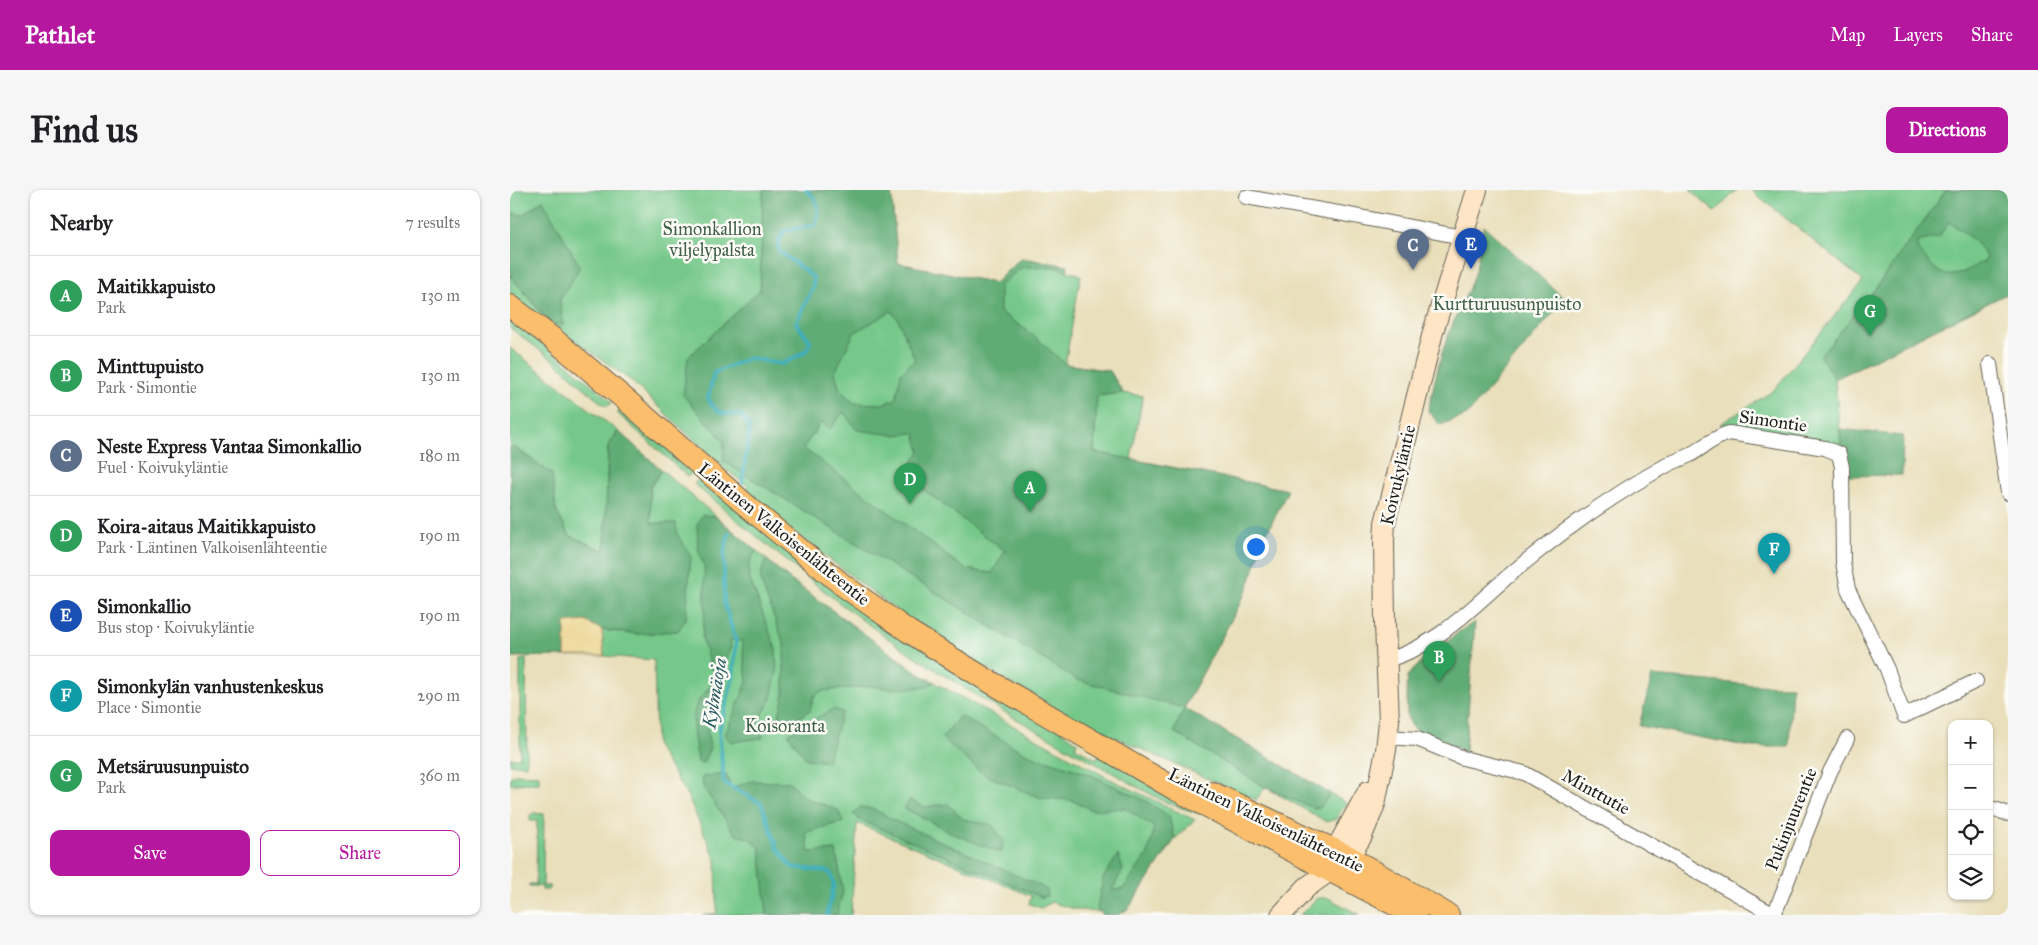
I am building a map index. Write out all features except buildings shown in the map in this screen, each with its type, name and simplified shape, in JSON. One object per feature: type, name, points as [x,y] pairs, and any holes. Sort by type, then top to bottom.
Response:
[{"type":"main road","name":"Koivukyläntie","points":[[1281,915],[1307,887],[1362,836],[1375,804],[1389,720],[1385,522],[1433,332],[1477,190]]},
{"type":"main road","name":"Läntinen Valkoisenlähteentie","points":[[510,306],[552,338],[626,400],[747,506],[844,586],[924,642],[1174,789],[1338,860],[1448,915]]},
{"type":"main road","name":"Läntinen Valkoisenlähteentie","points":[[1338,860],[1416,915]]},
{"type":"street","points":[[1246,197],[1462,237]]},
{"type":"street","points":[[1990,364],[2008,493]]},
{"type":"street","name":"Simontie","points":[[1387,660],[1402,656],[1429,644],[1513,572],[1582,518],[1669,464],[1691,454],[1717,436],[1730,433],[1825,448],[1839,454],[1842,467],[1843,563],[1848,588],[1887,669],[1904,716],[1976,681]]},
{"type":"street","name":"Minttutie","points":[[1387,737],[1417,739],[1463,758],[1524,773],[1774,915]]},
{"type":"street","name":"Pukinjuurentie","points":[[1774,915],[1830,772],[1847,739]]},
{"type":"green space","name":"Simonkallion viljelypalsta","points":[[510,190],[891,190],[897,263],[995,283],[1021,258],[1068,266],[1067,271],[1081,275],[1065,364],[1110,371],[1123,393],[1143,396],[1131,459],[1288,490],[1266,534],[1246,592],[1184,708],[1346,803],[1336,819],[1327,822],[1265,787],[1256,800],[1078,721],[1010,683],[908,619],[745,495],[748,486],[724,468],[629,379],[549,322],[543,200],[522,216],[510,213]]},
{"type":"green space","points":[[763,190],[891,190],[898,263],[995,283],[1021,258],[1068,266],[1067,271],[1055,267],[1022,267],[1000,285],[1000,312],[1032,334],[1065,364],[1110,371],[1123,393],[1097,396],[1094,452],[1288,490],[1266,534],[1246,592],[1184,708],[1077,680],[723,461],[724,441],[683,395],[688,357],[760,290]],"holes":[[[891,311],[898,319],[915,360],[901,373],[896,399],[882,404],[854,403],[839,388],[835,372],[854,333]],[[843,412],[857,430],[894,435],[915,433],[920,451],[904,475],[1005,551],[992,573],[965,569],[803,448],[821,423],[830,429]]]},
{"type":"green space","points":[[1690,190],[1737,190],[1715,212]]},
{"type":"green space","points":[[1751,190],[2008,190],[2008,293],[1835,379],[1841,446],[1720,424],[1773,391],[1863,281]]},
{"type":"green space","points":[[1946,190],[2008,190],[2008,293],[1835,379],[1820,356],[1875,289]],"holes":[[[1949,222],[1965,233],[1983,251],[1986,257],[1984,262],[1963,272],[1951,275],[1941,273],[1922,255],[1918,249],[1917,242],[1939,237]]]},
{"type":"green space","points":[[543,200],[580,267],[560,300],[563,325],[550,323],[510,275],[510,213],[522,215]]},
{"type":"green space","name":"Kurtturuusunpuisto","points":[[1484,226],[1565,299],[1467,415],[1440,425],[1428,411],[1444,347],[1475,271]]},
{"type":"green space","points":[[510,275],[547,320],[510,294]]},
{"type":"green space","points":[[510,316],[611,401],[611,404],[607,406],[600,402],[553,360],[510,328]]},
{"type":"green space","points":[[510,348],[618,431],[608,447],[605,551],[570,536],[556,511],[552,474],[514,447],[510,448]]},
{"type":"green space","points":[[621,410],[694,470],[688,477],[617,413]]},
{"type":"green space","points":[[1840,429],[1903,436],[1902,475],[1848,476],[1849,465],[1841,446]]},
{"type":"green space","points":[[618,431],[662,470],[650,487],[651,523],[676,523],[677,534],[691,556],[686,619],[678,631],[637,634],[602,630],[585,621],[565,623],[565,656],[511,657],[510,448],[513,447],[552,474],[556,511],[570,536],[605,551],[608,447]]},
{"type":"green space","name":"Koisoranta","points":[[662,470],[788,578],[919,674],[1110,779],[1195,820],[1175,839],[1128,909],[1099,912],[1070,908],[1052,902],[1041,908],[1029,904],[1031,896],[857,823],[851,915],[703,915],[717,913],[716,860],[687,795],[656,746],[654,660],[604,656],[602,630],[637,634],[653,633],[650,487]]},
{"type":"green space","points":[[701,476],[1077,742],[1075,747],[1096,759],[1099,754],[1200,814],[1161,800],[1010,716],[900,647],[821,589],[694,484]]},
{"type":"green space","points":[[702,515],[715,516],[756,550],[749,564],[749,577],[776,649],[777,671],[770,702],[756,725],[763,738],[731,742],[725,735],[747,682],[742,641],[730,640],[731,647],[726,660],[725,678],[706,722],[710,748],[703,763],[698,762],[693,719],[698,702],[714,680],[717,672],[711,669],[702,638],[705,609],[704,565],[698,549],[697,525]]},
{"type":"green space","points":[[766,559],[788,578],[919,674],[935,682],[926,687],[894,689],[871,686],[822,691],[814,696],[810,710],[788,725],[779,728],[777,725],[784,694],[784,644],[761,582],[761,573]]},
{"type":"green space","points":[[1475,622],[1465,752],[1414,729],[1407,717],[1408,676],[1417,666],[1460,631]]},
{"type":"green space","points":[[526,659],[527,761],[526,765],[510,764],[510,758],[520,758],[520,660]]},
{"type":"green space","points":[[1652,676],[1754,685],[1792,686],[1789,747],[1751,747],[1639,726]]},
{"type":"green space","points":[[1184,708],[1331,794],[1319,808],[1313,808],[1265,787],[1174,732]]},
{"type":"green space","points":[[833,709],[842,712],[827,762],[806,759],[788,734]]},
{"type":"green space","points":[[960,716],[1027,754],[1089,774],[1146,801],[1169,816],[1175,839],[1128,909],[1118,915],[1103,915],[1097,908],[1103,878],[1118,855],[1123,870],[1112,890],[1123,889],[1148,854],[1154,827],[1125,808],[1092,810],[1071,800],[1041,798],[983,774],[942,738]]},
{"type":"green space","points":[[516,774],[539,775],[539,783],[510,784],[510,777]]},
{"type":"green space","points":[[726,774],[731,788],[752,781],[790,782],[803,797],[838,810],[843,822],[806,832],[809,852],[836,850],[843,892],[837,915],[767,915],[760,848],[750,839],[735,834],[703,787],[702,777]]},
{"type":"green space","points":[[910,800],[923,807],[948,804],[963,819],[992,825],[1004,840],[1001,853],[956,835],[904,808]]},
{"type":"green space","points":[[860,807],[874,809],[893,820],[1040,886],[1048,891],[1047,896],[1043,898],[858,819],[853,814]]},
{"type":"green space","points":[[534,813],[544,814],[543,886],[550,886],[548,890],[542,890],[542,886],[529,886],[529,884],[536,884],[537,821],[530,821],[530,815]]},
{"type":"green space","points":[[1317,898],[1328,898],[1360,915],[1300,915]]},
{"type":"sand","points":[[585,621],[602,630],[604,656],[565,656],[565,623]]},
{"type":"waterway","name":"Kylmäoja","points":[[742,483],[750,428],[741,415],[717,411],[708,398],[714,373],[749,358],[782,364],[808,349],[810,341],[796,323],[813,287],[813,277],[779,251],[778,242],[784,231],[815,225],[818,206],[814,198],[806,190]]},
{"type":"waterway","name":"Kylmäoja","points":[[729,533],[724,553],[724,602],[736,642],[733,677],[719,731],[724,783],[761,803],[778,849],[792,867],[830,872],[834,884],[827,915]]},
{"type":"place","name":"Simonkallio","points":[[1471,269]]},
{"type":"place","name":"Neste Express Vantaa Simonkallio","points":[[1413,270]]},
{"type":"place","name":"Metsäruusunpuisto","points":[[1870,336]]},
{"type":"place","name":"Koira-aitaus Maitikkapuisto","points":[[910,504]]},
{"type":"place","name":"Maitikkapuisto","points":[[1030,512]]},
{"type":"place","name":"Simonkylän vanhustenkeskus","points":[[1774,574]]},
{"type":"place","name":"Minttupuisto","points":[[1439,682]]}]
